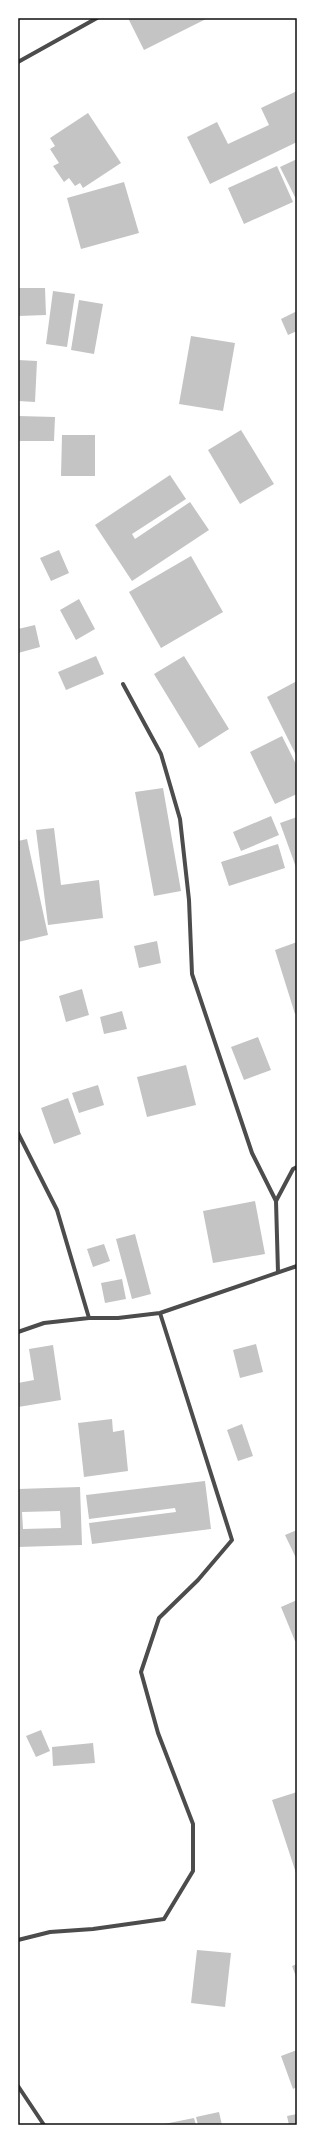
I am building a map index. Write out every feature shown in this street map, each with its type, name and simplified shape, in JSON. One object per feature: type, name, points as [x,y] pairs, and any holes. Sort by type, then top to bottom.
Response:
[{"type":"street","points":[[18,62],[97,18]]},
{"type":"street","points":[[123,684],[161,754],[180,819],[189,900],[192,974],[252,1153],[276,1201],[278,1272]]},
{"type":"street","points":[[18,1133],[57,1210],[89,1318]]},
{"type":"street","points":[[276,1201],[293,1169],[297,1168]]},
{"type":"street","points":[[18,1332],[44,1323],[89,1318],[118,1318],[160,1313],[297,1266]]},
{"type":"street","points":[[18,1940],[50,1932],[93,1929],[164,1919],[193,1871],[193,1824],[158,1733],[141,1672],[159,1618],[198,1580],[232,1540],[160,1313]]},
{"type":"street","points":[[18,2086],[44,2125]]},
{"type":"building","points":[[128,18],[208,18],[144,50]]},
{"type":"building","points":[[297,91],[297,142],[210,184],[187,137],[217,122],[228,144],[269,125],[261,108]]},
{"type":"building","points":[[88,113],[121,163],[83,188],[80,183],[75,186],[69,178],[64,182],[53,166],[59,163],[50,149],[55,146],[50,138]]},
{"type":"building","points":[[297,159],[297,201],[280,167]]},
{"type":"building","points":[[277,166],[293,202],[244,224],[228,188]]},
{"type":"building","points":[[124,182],[139,233],[81,249],[67,198]]},
{"type":"building","points":[[19,288],[45,288],[46,315],[18,316]]},
{"type":"building","points":[[53,291],[75,294],[67,347],[46,344]]},
{"type":"building","points":[[79,300],[103,304],[94,354],[71,350]]},
{"type":"building","points":[[297,311],[297,331],[288,335],[281,319]]},
{"type":"building","points":[[191,336],[235,343],[223,411],[179,404]]},
{"type":"building","points":[[18,360],[37,361],[35,402],[18,401]]},
{"type":"building","points":[[18,416],[55,417],[54,441],[18,441]]},
{"type":"building","points":[[241,430],[274,484],[240,504],[208,450]]},
{"type":"building","points":[[62,435],[95,435],[95,476],[61,476]]},
{"type":"building","points":[[170,475],[186,499],[132,534],[135,539],[190,502],[209,530],[132,581],[95,525]]},
{"type":"building","points":[[59,550],[69,573],[51,581],[40,558]]},
{"type":"building","points":[[191,556],[223,612],[161,648],[129,592]]},
{"type":"building","points":[[79,599],[95,629],[76,640],[60,610]]},
{"type":"building","points":[[35,625],[40,647],[18,653],[18,629]]},
{"type":"building","points":[[96,656],[104,674],[66,690],[58,672]]},
{"type":"building","points":[[184,656],[229,729],[199,748],[154,674]]},
{"type":"building","points":[[297,681],[297,757],[267,697]]},
{"type":"building","points":[[282,736],[297,766],[297,794],[275,804],[250,752]]},
{"type":"building","points":[[163,788],[181,891],[154,896],[135,792]]},
{"type":"building","points":[[271,816],[279,835],[241,851],[233,832]]},
{"type":"building","points":[[297,817],[297,870],[280,823]]},
{"type":"building","points":[[54,828],[61,885],[99,880],[103,918],[48,925],[36,830]]},
{"type":"building","points":[[27,839],[48,935],[18,942],[18,841]]},
{"type":"building","points":[[278,844],[285,868],[229,886],[221,862]]},
{"type":"building","points":[[157,941],[161,963],[139,968],[134,946]]},
{"type":"building","points":[[297,942],[297,1013],[295,1014],[275,950]]},
{"type":"building","points":[[82,989],[89,1015],[66,1022],[59,996]]},
{"type":"building","points":[[122,1011],[127,1029],[104,1034],[100,1017]]},
{"type":"building","points":[[258,1037],[271,1070],[244,1080],[231,1047]]},
{"type":"building","points":[[186,1065],[196,1105],[147,1117],[137,1077]]},
{"type":"building","points":[[98,1085],[104,1105],[79,1113],[72,1093]]},
{"type":"building","points":[[68,1098],[81,1134],[54,1144],[41,1108]]},
{"type":"building","points":[[255,1201],[265,1254],[213,1263],[203,1211]]},
{"type":"building","points":[[135,1234],[151,1294],[132,1299],[116,1239]]},
{"type":"building","points":[[104,1244],[110,1261],[93,1267],[87,1249]]},
{"type":"building","points":[[122,1279],[126,1299],[105,1303],[101,1283]]},
{"type":"building","points":[[256,1344],[263,1372],[240,1378],[233,1350]]},
{"type":"building","points":[[53,1345],[61,1400],[18,1407],[18,1383],[34,1380],[29,1349]]},
{"type":"building","points":[[112,1419],[113,1432],[124,1430],[128,1471],[84,1477],[78,1423]]},
{"type":"building","points":[[242,1424],[253,1456],[238,1461],[227,1430]]},
{"type":"building","points":[[205,1481],[211,1529],[92,1544],[89,1523],[176,1512],[175,1508],[89,1519],[86,1495]]},
{"type":"building","points":[[80,1487],[82,1545],[18,1547],[18,1489]],"holes":[[[60,1511],[61,1528],[23,1529],[22,1512]]]},
{"type":"building","points":[[297,1530],[297,1557],[296,1558],[285,1535]]},
{"type":"building","points":[[297,1600],[297,1641],[295,1641],[281,1607]]},
{"type":"building","points":[[41,1730],[50,1751],[36,1757],[26,1736]]},
{"type":"building","points":[[93,1743],[95,1763],[53,1766],[52,1747]]},
{"type":"building","points":[[297,1792],[297,1876],[272,1800]]},
{"type":"building","points":[[197,1950],[231,1953],[225,2007],[191,2003]]},
{"type":"building","points":[[297,1964],[297,1979],[292,1966]]},
{"type":"building","points":[[297,2050],[297,2087],[293,2089],[281,2056]]},
{"type":"building","points":[[219,2112],[222,2125],[198,2125],[196,2117]]},
{"type":"building","points":[[297,2114],[297,2125],[289,2125],[287,2116]]},
{"type":"building","points":[[194,2118],[196,2125],[164,2125],[164,2124]]}]
